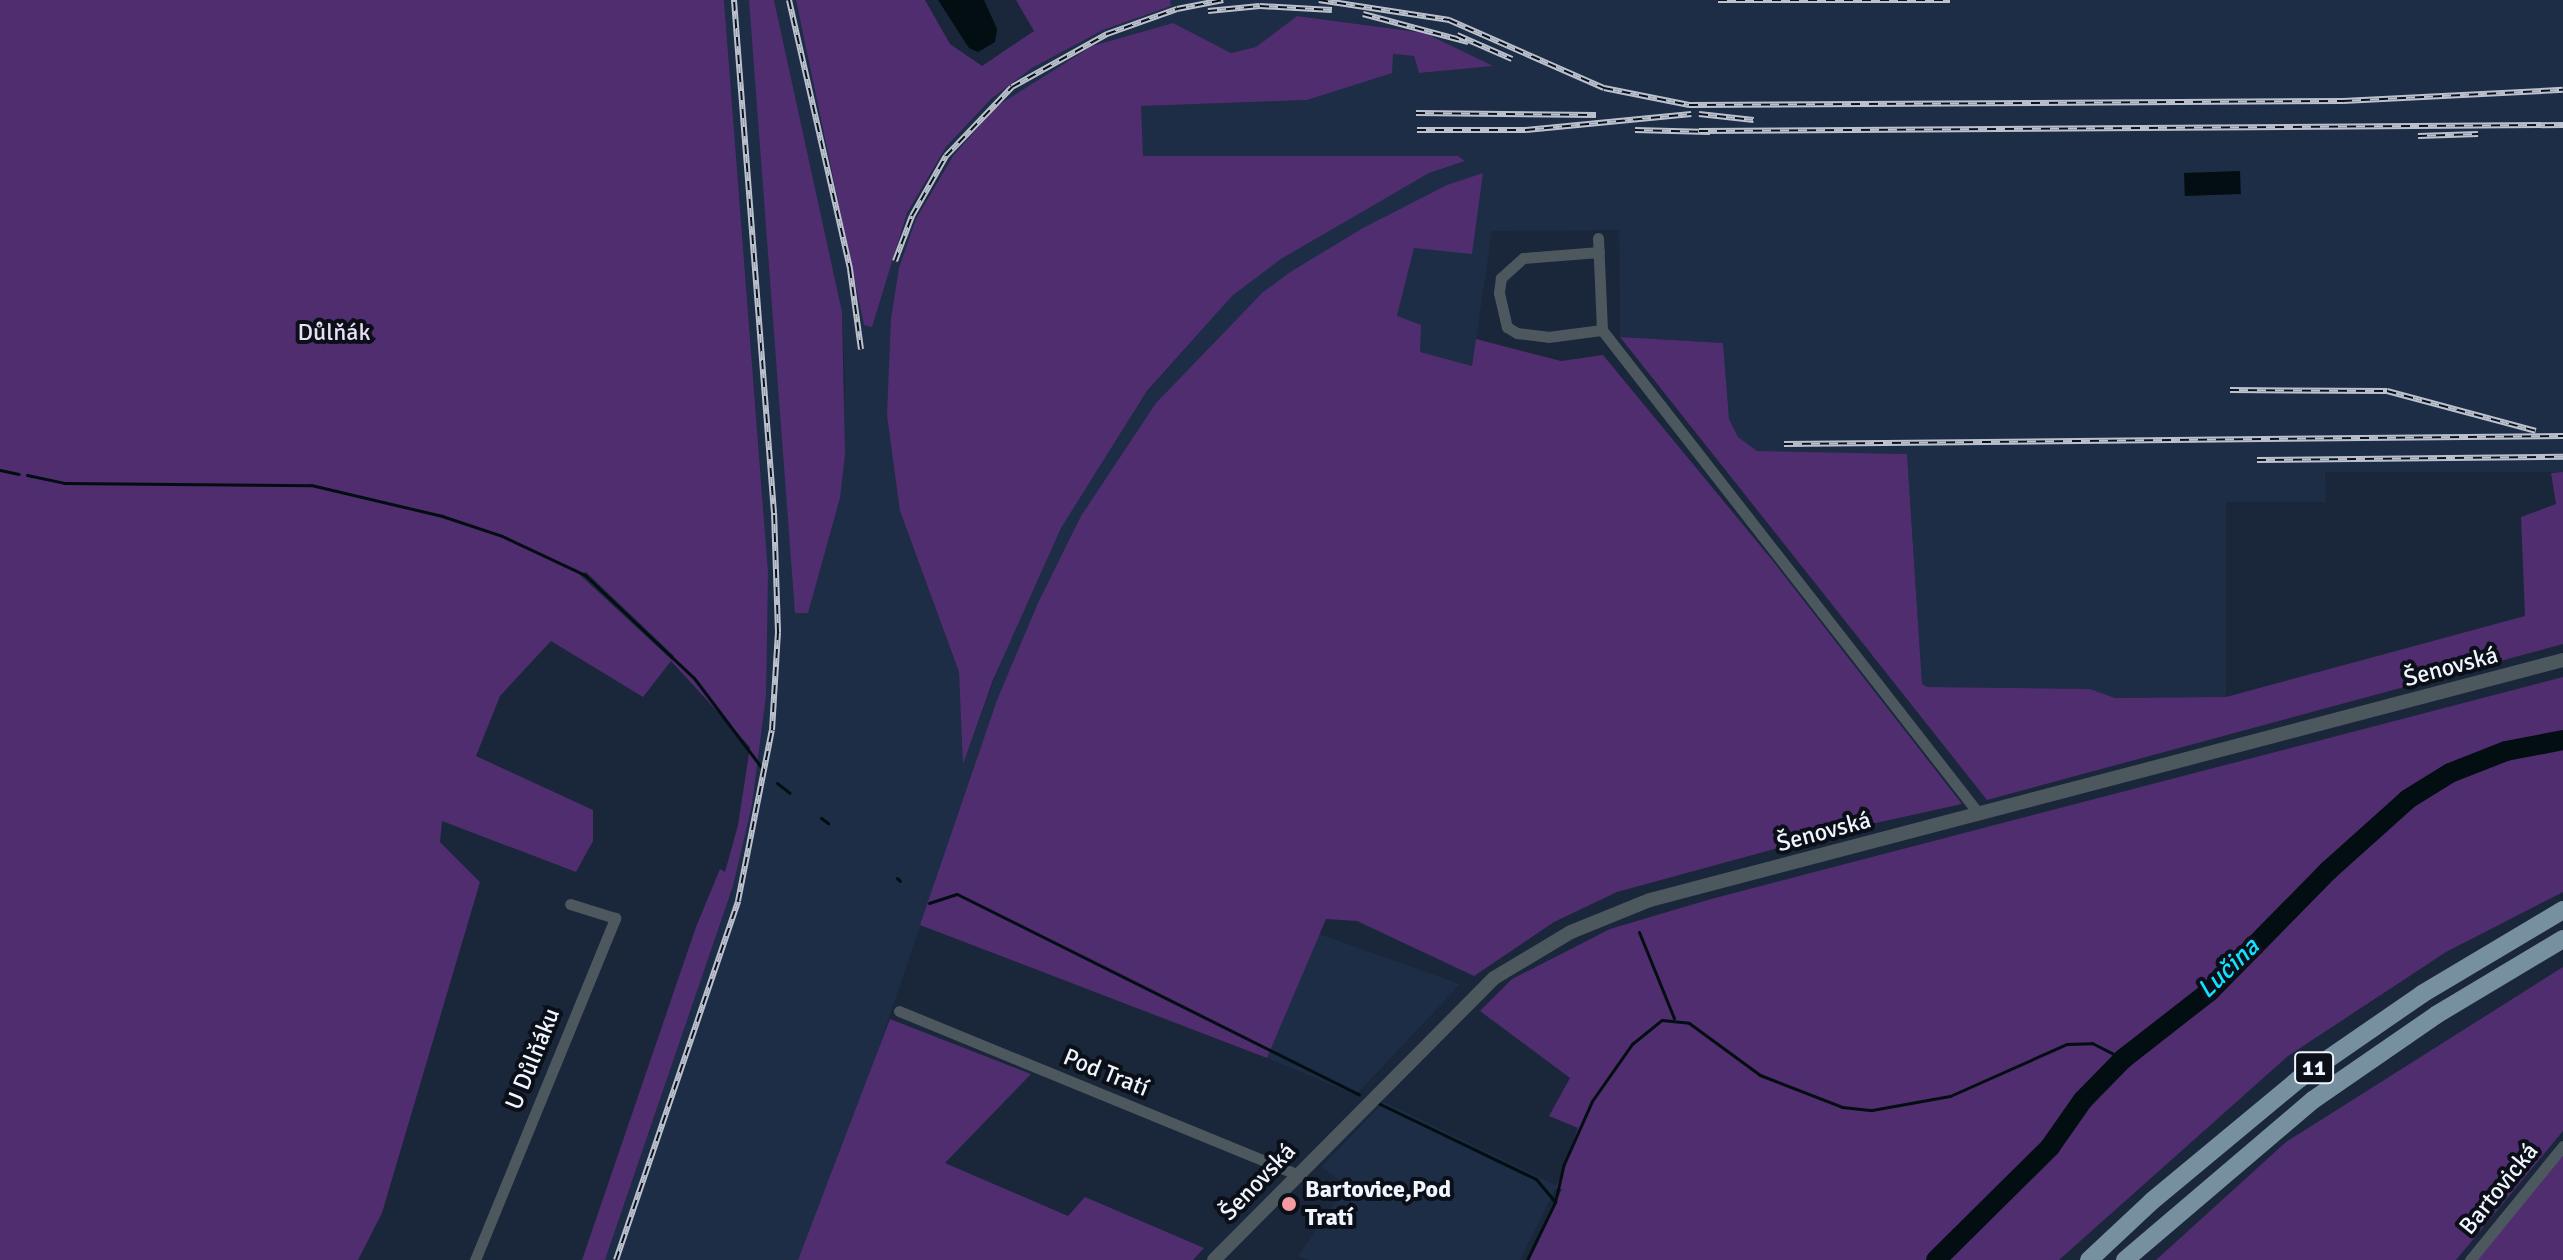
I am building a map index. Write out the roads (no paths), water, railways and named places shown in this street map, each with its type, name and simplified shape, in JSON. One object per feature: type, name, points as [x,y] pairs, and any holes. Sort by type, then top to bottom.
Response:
[{"type":"highway","name":"11","points":[[2089,1260],[2152,1201],[2299,1079],[2422,994],[2563,910]]},
{"type":"highway","name":"11","points":[[2125,1260],[2313,1100],[2436,1015],[2563,939]]},
{"type":"street","points":[[1598,238],[1602,330],[1979,814]]},
{"type":"street","points":[[1599,252],[1523,258],[1501,278],[1499,293],[1507,327],[1517,333],[1548,337],[1602,330]]},
{"type":"street","name":"Šenovská","points":[[1214,1260],[1296,1174],[1494,978],[1558,939],[1650,900],[2563,660]]},
{"type":"street","name":"U Důlňáku","points":[[475,1260],[615,918],[570,904]]},
{"type":"street","name":"Pod Tratí","points":[[899,1011],[1296,1174]]},
{"type":"street","name":"Bartovická","points":[[2470,1260],[2563,1146]]},
{"type":"waterway","points":[[0,470],[19,474]]},
{"type":"waterway","points":[[27,475],[64,483],[311,485],[442,516],[502,536],[585,575],[694,678],[761,767]]},
{"type":"waterway","name":"Lučina","points":[[1936,1260],[2050,1147],[2083,1100],[2123,1059],[2210,991],[2329,870],[2408,799],[2450,773],[2506,751],[2563,740]]},
{"type":"waterway","points":[[777,783],[790,793]]},
{"type":"waterway","points":[[821,818],[828,823]]},
{"type":"waterway","points":[[897,878],[900,881]]},
{"type":"waterway","points":[[929,903],[957,894],[1359,1094]]},
{"type":"waterway","points":[[1639,932],[1674,1018]]},
{"type":"waterway","points":[[1378,1103],[1536,1179],[1555,1202],[1564,1164],[1592,1101],[1632,1044],[1662,1020],[1689,1023],[1760,1075],[1842,1107],[1872,1110],[1950,1096],[2067,1044],[2092,1043],[2123,1059]]},
{"type":"waterway","points":[[1527,1260],[1555,1202]]},
{"type":"railway","points":[[616,1260],[738,901],[772,730],[778,632],[774,513],[734,0]]},
{"type":"railway","points":[[789,0],[850,269],[861,349]]},
{"type":"railway","points":[[895,261],[912,216],[946,156],[1012,87],[1107,34],[1177,9],[1223,0]]},
{"type":"railway","points":[[1319,0],[1449,20],[1604,88],[1689,105],[2343,101],[2563,90]]},
{"type":"railway","points":[[1718,0],[1950,0]]},
{"type":"railway","points":[[1208,11],[1260,6],[1332,10]]},
{"type":"railway","points":[[1363,14],[1468,42]]},
{"type":"railway","points":[[1457,35],[1512,59]]},
{"type":"railway","points":[[1416,113],[1596,115]]},
{"type":"railway","points":[[1417,130],[1526,130],[1691,114]]},
{"type":"railway","points":[[1699,114],[1754,120]]},
{"type":"railway","points":[[1699,131],[2563,125]]},
{"type":"railway","points":[[1635,130],[1710,132]]},
{"type":"railway","points":[[2418,136],[2478,134]]},
{"type":"railway","points":[[2230,390],[2387,391],[2536,431]]},
{"type":"railway","points":[[1784,444],[2563,436]]},
{"type":"railway","points":[[2257,460],[2563,457]]},
{"type":"place","name":"Bartovice,Pod Tratí","points":[[1289,1204]]},
{"type":"park label","name":"Důlňák","points":[[334,333]]}]
